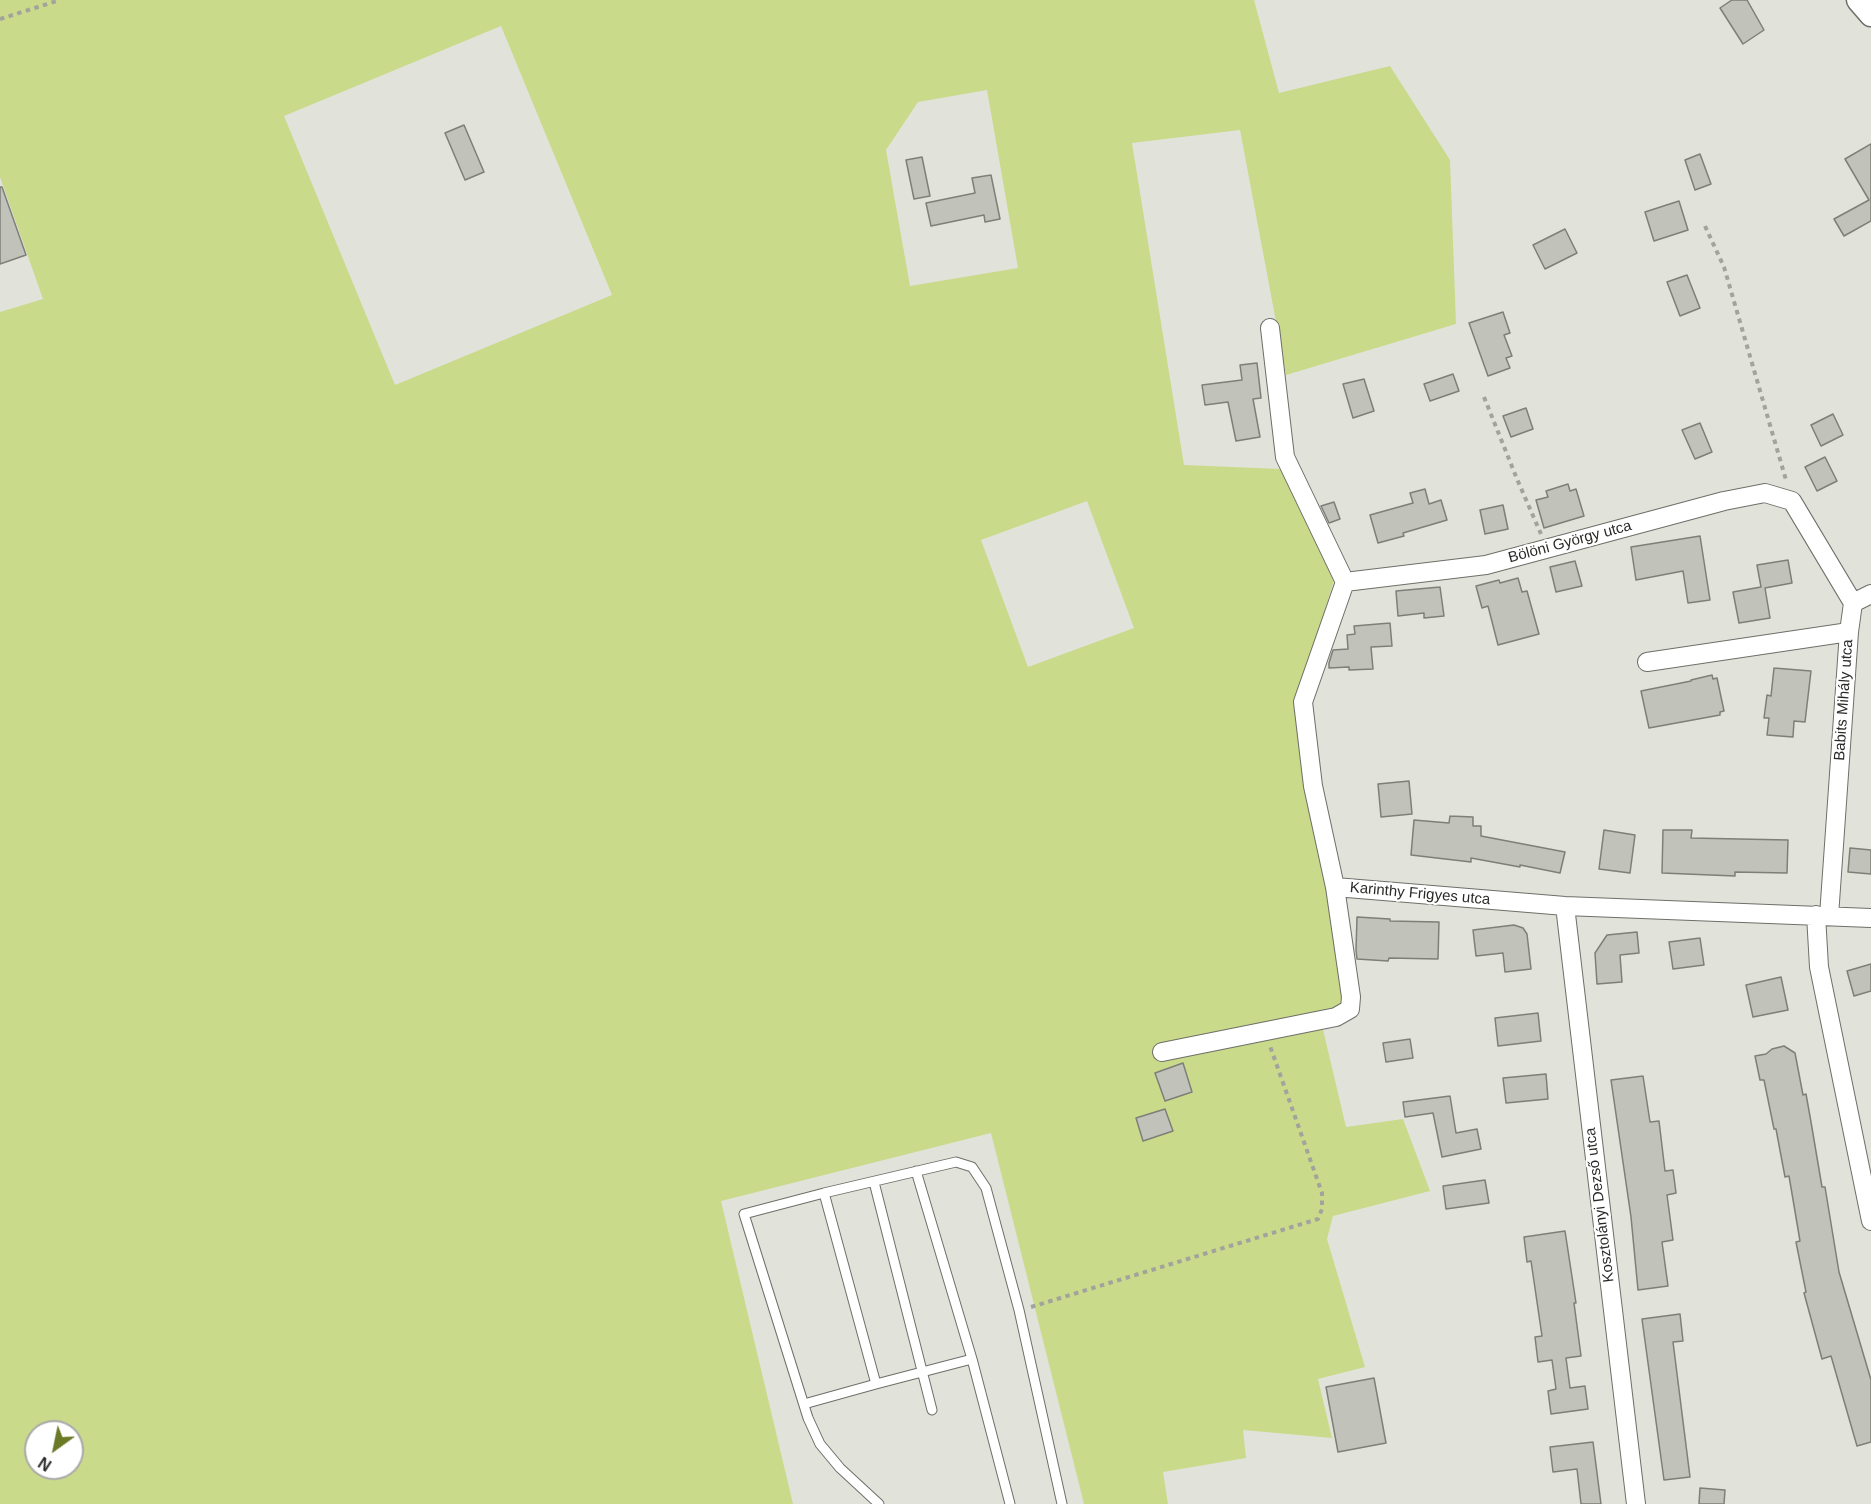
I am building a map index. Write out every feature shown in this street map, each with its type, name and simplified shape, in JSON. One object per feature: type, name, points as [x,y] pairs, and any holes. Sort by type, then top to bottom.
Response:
[{"type":"street","points":[[1858,0],[1871,15]]},
{"type":"street","points":[[1270,328],[1285,456],[1346,582]]},
{"type":"street","name":"Bölöni György utca","points":[[1346,582],[1486,565],[1724,501],[1765,493],[1792,501]]},
{"type":"street","points":[[1792,501],[1853,603],[1871,594]]},
{"type":"street","name":"Karinthy Frigyes utca","points":[[1346,582],[1303,702],[1313,786],[1335,887],[1565,906],[1871,918]]},
{"type":"street","name":"Babits Mihály utca","points":[[1853,603],[1819,967],[1871,1221]]},
{"type":"street","points":[[1647,662],[1849,632]]},
{"type":"street","points":[[1162,1052],[1336,1017],[1350,1009],[1351,997],[1335,887]]},
{"type":"street","name":"Kosztolányi Dezső utca","points":[[1565,906],[1636,1504]]},
{"type":"lane","points":[[879,1504],[840,1468],[820,1444],[808,1418],[744,1214],[956,1162],[972,1167],[986,1188],[1019,1310],[1062,1504]]},
{"type":"lane","points":[[916,1171],[972,1359],[1010,1504]]},
{"type":"lane","points":[[874,1182],[932,1410]]},
{"type":"lane","points":[[824,1193],[876,1384]]},
{"type":"lane","points":[[804,1404],[972,1359]]},
{"type":"path","points":[[0,19],[60,0]]},
{"type":"path","points":[[1704,226],[1724,267],[1792,501]]},
{"type":"path","points":[[1484,397],[1548,548]]},
{"type":"path","points":[[1019,1310],[1317,1219],[1322,1209],[1322,1193],[1269,1043]]},
{"type":"green space","points":[[0,0],[1254,0],[1279,93],[1390,66],[1450,160],[1456,324],[1286,375],[1240,130],[1132,143],[1184,465],[1281,469],[1334,580],[1296,708],[1345,999],[1321,1021],[1346,1127],[1403,1119],[1430,1191],[1333,1216],[1327,1239],[1365,1367],[1318,1379],[1332,1438],[1243,1430],[1246,1458],[1163,1472],[1168,1504],[1084,1504],[991,1133],[721,1201],[793,1504],[0,1504],[0,312],[43,299],[0,177]],"holes":[[[501,26],[612,295],[395,385],[284,116]],[[987,90],[1018,268],[910,286],[886,150],[918,102]],[[1087,501],[1134,628],[1028,667],[981,540]]]},
{"type":"building","points":[[1732,0],[1747,0],[1764,30],[1743,44],[1720,8]]},
{"type":"building","points":[[464,125],[484,172],[465,180],[445,133]]},
{"type":"building","points":[[1871,144],[1871,221],[1844,236],[1834,219],[1869,200],[1845,159]]},
{"type":"building","points":[[1700,154],[1711,184],[1695,190],[1685,160]]},
{"type":"building","points":[[922,157],[930,196],[914,199],[906,160]]},
{"type":"building","points":[[991,175],[1000,219],[985,222],[984,215],[931,226],[926,203],[975,193],[972,178]]},
{"type":"building","points":[[0,187],[2,187],[26,255],[0,264]]},
{"type":"building","points":[[1679,201],[1688,230],[1654,241],[1645,212]]},
{"type":"building","points":[[1565,229],[1577,253],[1545,269],[1533,245]]},
{"type":"building","points":[[1687,275],[1700,308],[1680,316],[1667,282]]},
{"type":"building","points":[[1503,312],[1510,333],[1504,335],[1512,356],[1506,358],[1510,368],[1488,376],[1469,323]]},
{"type":"building","points":[[1257,363],[1261,398],[1253,399],[1260,437],[1236,441],[1228,402],[1205,405],[1202,385],[1242,380],[1240,365]]},
{"type":"building","points":[[1453,374],[1459,391],[1430,401],[1424,384]]},
{"type":"building","points":[[1364,379],[1374,411],[1353,418],[1343,384]]},
{"type":"building","points":[[1526,408],[1533,429],[1511,437],[1503,416]]},
{"type":"building","points":[[1833,414],[1843,435],[1821,446],[1811,425]]},
{"type":"building","points":[[1700,423],[1712,452],[1695,459],[1682,430]]},
{"type":"building","points":[[1825,457],[1837,481],[1817,491],[1805,467]]},
{"type":"building","points":[[1568,484],[1570,491],[1576,489],[1584,516],[1544,528],[1536,500],[1548,497],[1546,491]]},
{"type":"building","points":[[1425,489],[1429,504],[1441,500],[1447,520],[1378,543],[1370,515],[1413,503],[1410,493]]},
{"type":"building","points":[[1334,502],[1340,519],[1329,523],[1321,506]]},
{"type":"building","points":[[1503,505],[1508,529],[1485,534],[1480,510]]},
{"type":"building","points":[[1700,536],[1710,600],[1688,603],[1683,571],[1636,580],[1631,547]]},
{"type":"building","points":[[1788,560],[1792,583],[1765,588],[1770,618],[1739,623],[1733,592],[1761,587],[1757,565]]},
{"type":"building","points":[[1575,561],[1582,586],[1556,592],[1550,567]]},
{"type":"building","points":[[1518,578],[1522,592],[1527,591],[1539,634],[1498,645],[1488,606],[1482,608],[1476,586]]},
{"type":"building","points":[[1440,587],[1444,616],[1424,618],[1424,613],[1398,616],[1396,591]]},
{"type":"building","points":[[1390,623],[1392,646],[1371,647],[1373,669],[1329,668],[1333,650],[1348,649],[1347,635],[1355,634],[1354,626]]},
{"type":"building","points":[[1774,668],[1811,671],[1805,722],[1794,721],[1793,737],[1767,735],[1769,718],[1764,718],[1767,695],[1771,696]]},
{"type":"building","points":[[1712,675],[1713,679],[1717,678],[1724,711],[1720,712],[1720,715],[1649,728],[1641,691]]},
{"type":"building","points":[[1409,781],[1412,814],[1381,817],[1378,784]]},
{"type":"building","points":[[1450,816],[1473,817],[1473,826],[1481,826],[1481,836],[1565,852],[1560,873],[1471,858],[1471,862],[1411,855],[1414,820],[1449,823]]},
{"type":"building","points":[[1604,830],[1635,835],[1630,873],[1599,869]]},
{"type":"building","points":[[1663,830],[1692,830],[1691,838],[1788,840],[1787,873],[1735,872],[1735,876],[1662,873]]},
{"type":"building","points":[[1850,848],[1871,850],[1871,874],[1848,872]]},
{"type":"building","points":[[1357,917],[1390,919],[1390,921],[1439,922],[1438,959],[1389,958],[1388,961],[1357,959]]},
{"type":"building","points":[[1514,925],[1523,928],[1527,934],[1531,969],[1505,972],[1503,953],[1476,956],[1473,930]]},
{"type":"building","points":[[1637,932],[1639,953],[1620,955],[1622,982],[1597,984],[1595,953],[1607,935]]},
{"type":"building","points":[[1700,938],[1704,965],[1673,969],[1669,942]]},
{"type":"building","points":[[1871,964],[1871,991],[1854,996],[1847,971]]},
{"type":"building","points":[[1781,977],[1788,1010],[1753,1017],[1746,985]]},
{"type":"building","points":[[1538,1013],[1541,1041],[1498,1046],[1495,1018]]},
{"type":"building","points":[[1410,1039],[1413,1058],[1386,1062],[1383,1043]]},
{"type":"building","points":[[1784,1046],[1795,1053],[1803,1095],[1806,1094],[1839,1272],[1871,1380],[1871,1442],[1857,1446],[1831,1356],[1822,1359],[1804,1293],[1806,1292],[1796,1242],[1800,1241],[1789,1176],[1785,1177],[1764,1080],[1760,1080],[1755,1056]]},
{"type":"building","points":[[1183,1063],[1192,1092],[1165,1101],[1155,1073]]},
{"type":"building","points":[[1546,1074],[1548,1099],[1506,1103],[1503,1078]]},
{"type":"building","points":[[1643,1076],[1650,1122],[1659,1121],[1665,1171],[1673,1170],[1676,1193],[1667,1195],[1673,1240],[1662,1242],[1668,1286],[1638,1290],[1631,1217],[1611,1080]]},
{"type":"building","points":[[1450,1096],[1456,1133],[1477,1129],[1481,1149],[1442,1157],[1433,1113],[1405,1117],[1403,1102]]},
{"type":"building","points":[[1165,1109],[1173,1131],[1143,1141],[1136,1118]]},
{"type":"building","points":[[1485,1180],[1489,1203],[1446,1209],[1443,1186]]},
{"type":"building","points":[[1565,1231],[1581,1356],[1566,1358],[1570,1388],[1585,1386],[1588,1409],[1551,1414],[1548,1391],[1556,1389],[1552,1360],[1538,1362],[1535,1337],[1542,1336],[1531,1261],[1527,1262],[1524,1237]]},
{"type":"building","points":[[1680,1314],[1683,1341],[1673,1342],[1690,1477],[1664,1480],[1642,1319]]},
{"type":"building","points":[[1374,1378],[1386,1443],[1338,1452],[1326,1387]]},
{"type":"building","points":[[1593,1442],[1601,1504],[1581,1504],[1577,1469],[1553,1472],[1550,1447]]},
{"type":"building","points":[[1700,1488],[1725,1490],[1724,1504],[1699,1504]]}]
